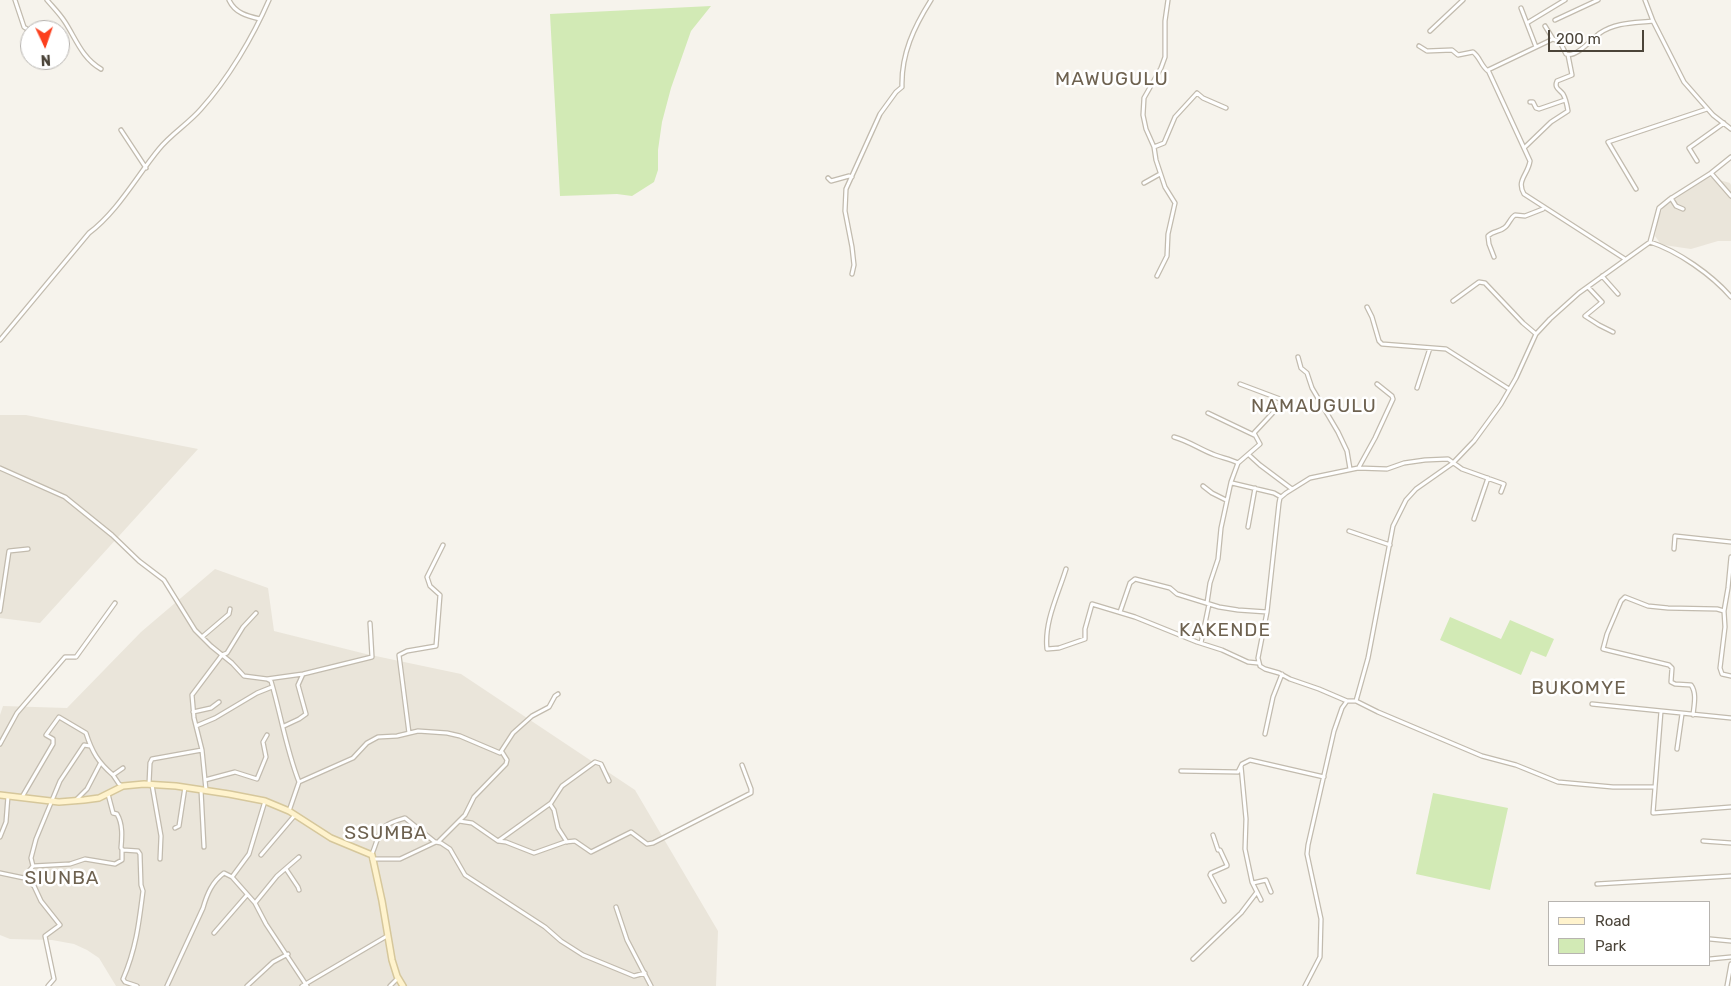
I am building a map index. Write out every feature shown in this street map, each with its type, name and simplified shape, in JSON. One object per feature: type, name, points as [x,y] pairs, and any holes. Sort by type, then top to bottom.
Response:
[{"type":"street","points":[[15,0],[22,20]]},
{"type":"street","points":[[47,0],[64,20],[86,57],[92,64],[101,69]]},
{"type":"street","points":[[228,0],[239,12],[260,19]]},
{"type":"street","points":[[0,340],[88,233],[121,201],[159,149],[200,110],[218,88],[260,19],[269,0]]},
{"type":"street","points":[[852,274],[854,264],[845,211],[846,189],[880,114],[902,87],[901,74],[904,53],[931,0]]},
{"type":"street","points":[[1157,276],[1167,256],[1168,234],[1175,203],[1164,187],[1154,147],[1146,129],[1143,105],[1144,98],[1165,57],[1165,22],[1168,0]]},
{"type":"street","points":[[1430,30],[1463,0]]},
{"type":"street","points":[[1527,23],[1565,0]]},
{"type":"street","points":[[1555,20],[1598,0]]},
{"type":"street","points":[[1644,0],[1684,82],[1707,109],[1731,129]]},
{"type":"street","points":[[1521,8],[1536,47]]},
{"type":"street","points":[[1568,55],[1579,52],[1588,42],[1611,26],[1653,21]]},
{"type":"street","points":[[1524,148],[1551,122],[1567,112],[1563,94],[1555,83],[1557,80],[1570,78],[1572,75],[1568,55],[1560,42],[1553,39],[1545,26]]},
{"type":"street","points":[[1488,72],[1488,68],[1553,39]]},
{"type":"street","points":[[1419,46],[1427,51],[1452,50],[1458,55],[1473,52],[1478,57],[1482,66],[1488,72],[1530,161],[1521,182],[1524,194],[1625,259]]},
{"type":"street","points":[[1154,147],[1164,143],[1175,117],[1197,93],[1203,98],[1226,108]]},
{"type":"street","points":[[1530,102],[1539,109],[1565,100]]},
{"type":"street","points":[[1636,189],[1608,142],[1707,109]]},
{"type":"street","points":[[1697,160],[1689,148],[1724,124]]},
{"type":"street","points":[[121,130],[146,168]]},
{"type":"street","points":[[1356,701],[1368,658],[1393,526],[1406,500],[1416,489],[1453,463],[1474,441],[1502,404],[1536,334],[1550,319],[1602,276],[1650,242],[1660,208],[1731,157]]},
{"type":"street","points":[[1711,173],[1731,196]]},
{"type":"street","points":[[1144,182],[1160,174]]},
{"type":"street","points":[[828,178],[830,182],[849,176],[852,177]]},
{"type":"street","points":[[1672,198],[1676,206],[1683,209]]},
{"type":"street","points":[[1494,257],[1488,244],[1490,233],[1505,228],[1511,217],[1515,215],[1525,216],[1544,208]]},
{"type":"street","points":[[1650,242],[1666,248],[1682,258],[1730,294]]},
{"type":"street","points":[[1602,276],[1618,294]]},
{"type":"street","points":[[1453,302],[1482,282],[1485,283],[1522,323],[1536,334]]},
{"type":"street","points":[[1588,287],[1602,302],[1585,316],[1599,326],[1613,332]]},
{"type":"street","points":[[1367,306],[1379,341],[1382,344],[1446,349],[1509,390]]},
{"type":"street","points":[[1418,388],[1430,348]]},
{"type":"street","points":[[1298,356],[1301,368],[1307,373],[1312,388],[1347,451],[1350,469]]},
{"type":"street","points":[[1240,384],[1282,401],[1254,435]]},
{"type":"street","points":[[1358,468],[1375,438],[1393,399],[1392,396],[1376,384]]},
{"type":"street","points":[[1201,643],[1210,583],[1218,559],[1226,500],[1238,463],[1260,444],[1254,435],[1208,412]]},
{"type":"street","points":[[1174,437],[1186,440],[1215,455],[1226,457],[1238,463]]},
{"type":"street","points":[[1249,455],[1292,489]]},
{"type":"street","points":[[1258,663],[1267,612],[1279,502],[1281,497],[1292,489],[1310,478],[1350,469],[1387,468],[1404,463],[1448,459],[1462,469],[1504,484],[1501,492]]},
{"type":"street","points":[[0,468],[65,497],[112,535],[139,561],[164,580],[190,623],[202,637],[244,676],[266,679],[303,674],[372,657],[370,623]]},
{"type":"street","points":[[1474,519],[1488,478]]},
{"type":"street","points":[[1232,482],[1274,493],[1281,497]]},
{"type":"street","points":[[1203,486],[1226,500]]},
{"type":"street","points":[[1248,527],[1255,488]]},
{"type":"street","points":[[1349,531],[1390,545]]},
{"type":"street","points":[[1674,549],[1675,536],[1731,542]]},
{"type":"street","points":[[409,733],[399,655],[407,650],[436,646],[440,595],[430,586],[427,578],[443,545]]},
{"type":"street","points":[[0,611],[8,553],[12,550],[28,549]]},
{"type":"street","points":[[1731,556],[1724,611],[1725,627],[1720,668],[1722,674],[1731,676]]},
{"type":"street","points":[[1066,569],[1045,636],[1046,649],[1059,648],[1085,639],[1085,629],[1092,604],[1120,612],[1222,650],[1248,662],[1258,663],[1265,670],[1282,674],[1347,701],[1356,701],[1482,756],[1516,765],[1558,782],[1613,787],[1654,787]]},
{"type":"street","points":[[1120,612],[1130,583],[1135,579],[1170,588],[1177,594],[1208,604],[1238,610],[1267,612]]},
{"type":"street","points":[[1693,715],[1694,688],[1691,685],[1671,682],[1672,668],[1668,665],[1608,651],[1603,649],[1603,645],[1621,601],[1625,597],[1648,606],[1717,609],[1724,611]]},
{"type":"street","points":[[0,744],[17,713],[65,657],[76,657],[116,603]]},
{"type":"street","points":[[202,637],[229,614],[230,608]]},
{"type":"street","points":[[204,847],[205,780],[202,750],[193,712],[192,694],[222,655],[236,641],[243,627],[256,612]]},
{"type":"street","points":[[284,726],[306,714],[298,685],[303,674]]},
{"type":"street","points":[[1265,734],[1273,697],[1282,674]]},
{"type":"street","points":[[266,679],[271,681],[284,726],[288,752],[293,762],[298,782],[289,811]]},
{"type":"street","points":[[196,726],[215,718],[257,693],[272,687]]},
{"type":"street","points":[[502,752],[513,733],[520,729],[532,716],[549,707],[558,694]]},
{"type":"street","points":[[1305,986],[1320,957],[1321,920],[1307,854],[1308,845],[1334,731],[1342,708],[1347,701]]},
{"type":"street","points":[[193,712],[212,708],[218,702]]},
{"type":"street","points":[[1592,704],[1731,718]]},
{"type":"street","points":[[1661,711],[1653,813],[1731,807]]},
{"type":"street","points":[[1677,749],[1682,714]]},
{"type":"street","points":[[22,798],[53,744],[53,739],[46,735],[59,716],[84,730],[100,764],[123,786]]},
{"type":"street","points":[[298,782],[353,758],[367,743],[378,737],[390,737],[425,730],[460,736],[497,753],[502,752]]},
{"type":"street","points":[[205,780],[235,772],[257,779],[266,757],[263,742],[267,735]]},
{"type":"street","points":[[33,866],[31,858],[36,839],[60,782],[84,745],[90,746]]},
{"type":"street","points":[[160,859],[161,836],[150,784],[150,763],[152,759],[202,750]]},
{"type":"street","points":[[0,795],[52,801],[76,800],[99,798],[123,786],[150,784],[185,787],[265,801],[295,814],[331,838],[372,857],[400,859],[437,842],[459,821],[468,810],[474,797],[506,764],[507,760],[502,752]]},
{"type":"street","points":[[1181,771],[1238,772],[1245,761],[1250,760],[1324,777]]},
{"type":"street","points":[[498,841],[550,804],[562,786],[595,762],[602,764],[609,780]]},
{"type":"street","points":[[76,800],[87,790],[100,764]]},
{"type":"street","points":[[459,821],[472,823],[498,841],[506,842],[534,853],[575,841],[591,852],[630,832],[644,843],[653,843],[751,794],[742,765]]},
{"type":"street","points":[[1241,766],[1246,819],[1245,849],[1260,900]]},
{"type":"street","points":[[113,775],[123,768]]},
{"type":"street","points":[[175,828],[178,826],[185,787]]},
{"type":"street","points":[[33,866],[70,864],[85,859],[115,864],[122,860],[120,819],[111,810],[108,794]]},
{"type":"street","points":[[0,837],[6,822],[8,795]]},
{"type":"street","points":[[232,877],[249,854],[265,801]]},
{"type":"street","points":[[550,804],[554,810],[558,828],[567,842]]},
{"type":"street","points":[[261,855],[295,814]]},
{"type":"street","points":[[403,986],[392,960],[372,857],[379,833],[389,822],[397,822],[403,818],[406,818],[437,842],[450,849],[465,875],[545,927],[562,942],[583,955],[634,976],[645,973]]},
{"type":"street","points":[[1213,835],[1218,850],[1220,850],[1227,866],[1210,875],[1224,901]]},
{"type":"street","points":[[1703,841],[1731,843]]},
{"type":"street","points":[[122,848],[123,850],[135,850],[140,854],[140,885],[143,891],[137,938],[123,978],[125,982],[137,986]]},
{"type":"street","points":[[255,903],[277,876],[300,857]]},
{"type":"street","points":[[24,878],[33,866]]},
{"type":"street","points":[[286,869],[299,890]]},
{"type":"street","points":[[0,872],[24,878],[34,886],[41,901],[60,925],[45,936],[54,979],[48,986]]},
{"type":"street","points":[[167,986],[204,908],[206,897],[214,881],[224,873],[232,877],[255,903],[266,924],[288,954],[305,985],[387,936]]},
{"type":"street","points":[[1597,884],[1731,876]]},
{"type":"street","points":[[1254,883],[1266,880],[1271,892]]},
{"type":"street","points":[[1193,959],[1241,913],[1258,892]]},
{"type":"street","points":[[214,933],[247,895]]},
{"type":"street","points":[[616,907],[628,940],[651,986]]},
{"type":"street","points":[[1711,939],[1731,941]]},
{"type":"street","points":[[247,986],[273,962],[288,954]]},
{"type":"street","points":[[1711,959],[1731,957]]},
{"type":"street","points":[[1727,986],[1731,964]]},
{"type":"street","points":[[390,986],[398,978]]},
{"type":"shaded area","points":[[1709,177],[1730,183],[1731,185],[1731,241],[1718,241],[1691,249],[1660,243],[1655,236],[1658,219],[1663,207]]},
{"type":"shaded area","points":[[0,415],[26,415],[198,449],[40,623],[0,618]]},
{"type":"shaded area","points":[[215,569],[268,588],[274,631],[366,654],[461,674],[635,790],[718,931],[716,986],[116,986],[99,958],[74,944],[52,940],[10,939],[0,935],[0,715],[3,706],[67,708],[141,632]]},
{"type":"green space","points":[[711,6],[691,31],[671,88],[662,122],[658,150],[658,170],[654,182],[632,196],[617,194],[560,196],[550,14]]},
{"type":"green space","points":[[1450,617],[1501,639],[1510,620],[1554,639],[1546,657],[1531,651],[1521,675],[1440,640]]},
{"type":"green space","points":[[1433,793],[1508,808],[1490,890],[1416,874]]},
{"type":"district","name":"MAWUGULU","points":[[1112,80]]},
{"type":"district","name":"NAMAUGULU","points":[[1314,407]]},
{"type":"district","name":"KAKENDE","points":[[1225,631]]},
{"type":"district","name":"BUKOMYE","points":[[1579,689]]},
{"type":"district","name":"SSUMBA","points":[[386,834]]},
{"type":"district","name":"SIUNBA","points":[[62,879]]}]
